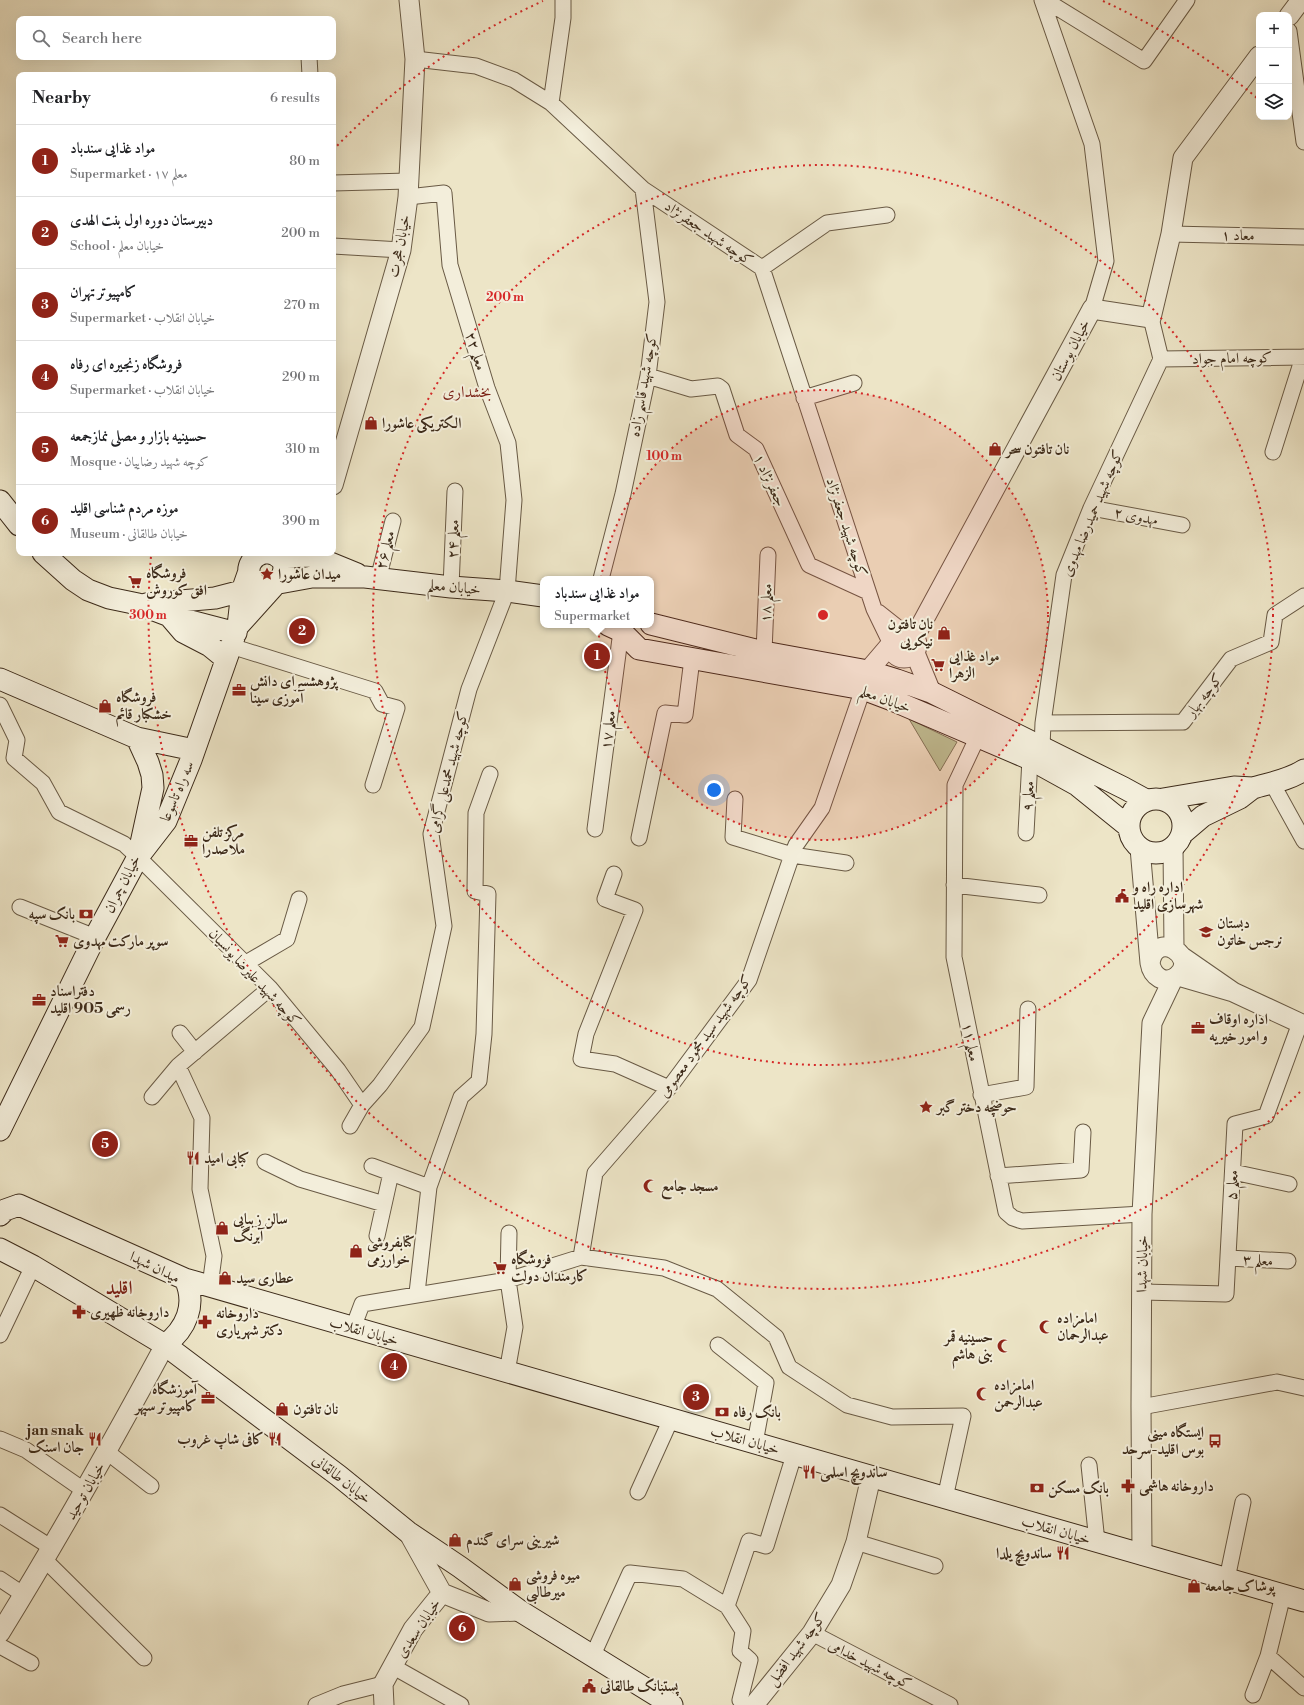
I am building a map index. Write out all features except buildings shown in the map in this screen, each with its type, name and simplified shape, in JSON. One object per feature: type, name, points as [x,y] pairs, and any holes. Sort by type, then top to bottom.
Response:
[{"type":"main road","points":[[0,501],[16,521]]},
{"type":"main road","points":[[46,556],[73,580],[88,590],[109,598],[138,604],[233,641]]},
{"type":"main road","points":[[194,750],[233,641],[242,592],[252,560],[256,556]]},
{"type":"main road","points":[[167,615],[183,632],[210,646],[233,641],[282,578],[284,567],[272,556]]},
{"type":"main road","points":[[312,577],[313,556]]},
{"type":"main road","name":"خیابان معلم","points":[[318,556],[372,578]]},
{"type":"main road","points":[[249,572],[250,577],[258,585],[263,587],[276,584]]},
{"type":"main road","name":"خیابان معلم","points":[[276,584],[312,577],[372,578],[540,596]]},
{"type":"main road","points":[[138,604],[216,598],[242,592]]},
{"type":"main road","name":"خیابان معلم","points":[[654,625],[764,652],[866,680],[892,700],[978,736],[1036,753],[1154,800]]},
{"type":"main road","name":"خیابان معلم","points":[[622,628],[639,649],[692,659],[866,680],[931,692],[1036,753],[1129,827]]},
{"type":"main road","name":"سه راه تاسوعا","points":[[0,679],[137,738],[194,750],[166,821],[138,857]]},
{"type":"main road","name":"خیابان چمران","points":[[0,1130],[95,937],[138,857],[153,788],[152,775],[148,762],[137,738]]},
{"type":"main road","points":[[1262,785],[1240,798],[1202,816],[1178,840],[1161,853],[1154,853],[1140,848],[1130,835],[1129,827],[1133,811],[1138,804],[1234,787],[1262,785],[1298,774],[1304,770]]},
{"type":"main road","points":[[1154,800],[1170,802],[1179,812],[1184,824],[1178,840]]},
{"type":"main road","name":"میدان شهدا","points":[[0,1195],[185,1280],[190,1290],[189,1311],[181,1330],[165,1345]]},
{"type":"main road","points":[[0,1215],[5,1210],[19,1205]]},
{"type":"main road","points":[[1,1248],[165,1345]]},
{"type":"main road","name":"خیابان انقلاب","points":[[185,1280],[1304,1601]]},
{"type":"main road","name":"خیابان طالقانی","points":[[165,1345],[339,1476],[408,1532],[460,1567],[520,1611],[672,1705]]},
{"type":"street","name":"خیابان هجرت","points":[[336,475],[401,250],[411,155],[415,60],[409,0]]},
{"type":"street","points":[[551,103],[563,18],[563,0]]},
{"type":"street","points":[[1043,0],[1144,61],[1186,0]]},
{"type":"street","points":[[1043,0],[1092,144],[1106,261],[1092,309]]},
{"type":"street","points":[[1292,12],[1301,0]]},
{"type":"street","points":[[1291,48],[1304,142]]},
{"type":"street","points":[[309,60],[310,72]]},
{"type":"street","name":"کوچه شهید جعفرنژاد","points":[[415,60],[476,66],[514,80],[551,103],[643,189],[762,268],[874,609],[906,641]]},
{"type":"street","points":[[1161,359],[1151,318],[1171,234],[1183,158],[1256,60]]},
{"type":"street","points":[[336,183],[408,189]]},
{"type":"street","name":"معلم ۲۲","points":[[408,189],[444,193],[450,265],[487,388],[508,444],[514,500],[507,591]]},
{"type":"street","name":"کوچه شهید قاسم زاده","points":[[602,576],[623,494],[648,376],[657,302],[643,189]]},
{"type":"street","points":[[762,268],[827,223],[887,215]]},
{"type":"street","name":"معاد ۱","points":[[1171,234],[1304,237]]},
{"type":"street","points":[[336,246],[401,250]]},
{"type":"street","name":"خیابان بوستان","points":[[866,680],[906,641],[1092,309],[1151,318]]},
{"type":"street","points":[[1273,452],[1303,357]]},
{"type":"street","name":"کوچه امام جواد","points":[[1161,359],[1303,357]]},
{"type":"street","name":"کوچه شهید حمیدرضا مهدوی","points":[[1036,753],[1043,723],[1064,575],[1091,508],[1161,359]]},
{"type":"street","name":"جعفرنژاد ۱","points":[[648,376],[691,389],[718,386],[722,389],[737,435],[756,450],[809,566],[868,592]]},
{"type":"street","points":[[804,398],[854,383]]},
{"type":"street","name":"معلم ۲۴","points":[[450,587],[455,491]]},
{"type":"street","name":"مهدوی ۲","points":[[1091,508],[1182,525]]},
{"type":"street","name":"معلم ۲۶","points":[[372,578],[393,521]]},
{"type":"street","name":"معلم ۱۸","points":[[764,652],[768,555]]},
{"type":"street","name":"کوچه شهید محمدعلی گرامی","points":[[350,1126],[362,1105],[380,1085],[422,1027],[444,926],[431,834],[469,689],[507,591]]},
{"type":"street","name":"کوچه بهار","points":[[1043,723],[1183,722],[1231,659],[1271,642],[1275,615],[1304,596]]},
{"type":"street","name":"معلم ۱۷","points":[[595,829],[621,628]]},
{"type":"street","points":[[233,641],[375,690],[382,704],[397,708],[373,785]]},
{"type":"street","points":[[906,641],[931,692]]},
{"type":"street","points":[[639,838],[665,713],[685,715],[692,659]]},
{"type":"street","name":"کوچه شهید سید محمود معصومی","points":[[581,1256],[595,1173],[669,1088],[749,980],[796,845],[822,808],[866,680]]},
{"type":"street","name":"کوچه شهید علیرضا یونسیان","points":[[0,705],[17,740],[14,758],[43,783],[59,812],[124,844],[138,857],[270,988],[338,1070],[362,1105]]},
{"type":"street","name":"معلم ۱۱","points":[[978,736],[955,785],[954,957],[1006,1212],[1013,1218],[1022,1221],[1142,1214]]},
{"type":"street","name":"معلم ۹","points":[[1026,833],[1036,753]]},
{"type":"street","points":[[417,1293],[429,1187],[461,1097],[479,1081],[484,1034],[488,894],[475,891],[476,813],[490,774]]},
{"type":"street","points":[[1262,785],[1304,841]]},
{"type":"street","points":[[735,799],[733,837],[792,855],[846,863]]},
{"type":"street","points":[[1176,977],[1183,966],[1178,952],[1178,840]]},
{"type":"street","points":[[1140,848],[1150,963],[1153,974],[1157,977],[1168,980],[1176,977],[1233,992],[1302,1024]]},
{"type":"street","points":[[614,874],[605,899],[635,910],[586,1034],[581,1059],[615,1064],[669,1088]]},
{"type":"street","points":[[954,885],[1039,895]]},
{"type":"street","points":[[246,963],[287,939],[299,899]]},
{"type":"street","points":[[20,907],[95,937]]},
{"type":"street","points":[[1150,963],[1151,957],[1158,949],[1169,947],[1233,992]]},
{"type":"street","name":"خیابان شهدا","points":[[1142,1555],[1142,1214],[1152,1023],[1176,977]]},
{"type":"street","points":[[152,1097],[178,1066],[270,988]]},
{"type":"street","points":[[981,1095],[1026,1087],[1028,1009]]},
{"type":"street","name":"معلم ۵","points":[[1142,1292],[1226,1294],[1235,1124],[1266,1116],[1302,1024]]},
{"type":"street","points":[[180,1034],[195,1052]]},
{"type":"street","points":[[178,1066],[202,1118],[200,1189],[214,1256],[210,1286]]},
{"type":"street","points":[[998,1176],[1081,1170],[1083,1132]]},
{"type":"street","points":[[265,1162],[300,1180],[384,1204]]},
{"type":"street","points":[[372,1166],[429,1187]]},
{"type":"street","points":[[1232,1172],[1289,1184]]},
{"type":"street","points":[[376,1236],[391,1173]]},
{"type":"street","points":[[507,1372],[515,1328],[508,1280],[508,1233]]},
{"type":"street","points":[[353,1328],[362,1304],[417,1293],[508,1280],[581,1256],[664,1268],[718,1289],[776,1337],[789,1367],[847,1405],[892,1417],[964,1416],[945,1498]]},
{"type":"street","name":"معلم ۳","points":[[1228,1258],[1288,1261]]},
{"type":"street","points":[[0,1335],[33,1266]]},
{"type":"street","name":"خیابان توحید","points":[[0,1634],[49,1554],[85,1491],[165,1345]]},
{"type":"street","points":[[718,1345],[766,1383],[755,1443]]},
{"type":"street","points":[[1141,1407],[1277,1382],[1304,1388]]},
{"type":"street","points":[[638,1492],[671,1419]]},
{"type":"street","points":[[0,1439],[26,1450],[85,1491]]},
{"type":"street","points":[[107,1452],[151,1486]]},
{"type":"street","points":[[727,1606],[749,1541],[766,1546],[794,1455]]},
{"type":"street","points":[[1089,1465],[1097,1542]]},
{"type":"street","name":"کوچه شهید افضل","points":[[754,1705],[812,1633],[841,1585],[856,1542],[871,1477]]},
{"type":"street","points":[[1227,1579],[1243,1502]]},
{"type":"street","points":[[0,1515],[49,1554],[144,1658]]},
{"type":"street","name":"خیابان سعدی","points":[[384,1705],[383,1684],[392,1666],[413,1629],[442,1593],[408,1532]]},
{"type":"street","points":[[856,1542],[935,1566]]},
{"type":"street","points":[[593,1655],[630,1573],[683,1579],[727,1606],[743,1631],[740,1651],[750,1660],[740,1700],[747,1705]]},
{"type":"street","points":[[0,1579],[24,1595]]},
{"type":"street","points":[[442,1593],[489,1612],[520,1611]]},
{"type":"street","points":[[1253,1695],[1268,1656],[1283,1595]]},
{"type":"street","name":"کوچه شهید خدامی","points":[[812,1633],[948,1704]]},
{"type":"street","points":[[0,1646],[31,1663]]},
{"type":"street","points":[[1268,1656],[1304,1688]]},
{"type":"street","points":[[392,1666],[461,1705]]},
{"type":"street","points":[[316,1705],[343,1694],[383,1684]]},
{"type":"green space","points":[[909,719],[957,742],[940,771]]},
{"type":"place","name":"الکتریکی عاشورا","points":[[371,423]]},
{"type":"place","name":"نان تافتون سحر","points":[[995,449]]},
{"type":"place","name":"میدان عاشورا","points":[[267,574]]},
{"type":"place","name":"فروشگاه افق کوروش","points":[[135,582]]},
{"type":"place","name":"دبیرستان دوره اول بنت الهدی","points":[[302,631]]},
{"type":"place","name":"نان تافتون نیکویی","points":[[944,633]]},
{"type":"place","name":"مواد غذایی سندباد","points":[[597,656]]},
{"type":"place","name":"مواد غذایی الزهرا","points":[[938,665]]},
{"type":"place","name":"پژوهشسرای دانش آموزی سینا","points":[[239,690]]},
{"type":"place","name":"فروشگاه خشکبار قائم","points":[[105,706]]},
{"type":"place","name":"مرکز تلفن ملاصدرا","points":[[191,841]]},
{"type":"place","name":"اداره راه و شهرسازی اقلید","points":[[1122,896]]},
{"type":"place","name":"بانک سپه","points":[[86,914]]},
{"type":"place","name":"دبستان نرجس خاتون","points":[[1206,932]]},
{"type":"place","name":"سوپر مارکت مهدوی","points":[[62,941]]},
{"type":"place","name":"دفتراسناد رسمی 905 اقلید","points":[[39,1000]]},
{"type":"place","name":"اداره اوقاف و امور خیریه","points":[[1198,1028]]},
{"type":"place","name":"حوضچه دختر گبر","points":[[926,1107]]},
{"type":"place","name":"حسینیه بازار و مصلی نمازجمعه","points":[[105,1144]]},
{"type":"place","name":"کبابی امید","points":[[193,1158]]},
{"type":"place","name":"مسجد جامع","points":[[650,1186]]},
{"type":"place","name":"سالن زیبایی آبرنگ","points":[[222,1228]]},
{"type":"place","name":"کتابفروشی خوارزمی","points":[[356,1251]]},
{"type":"place","name":"فروشگاه کارمندان دولت","points":[[500,1268]]},
{"type":"place","name":"عطاری سید","points":[[225,1278]]},
{"type":"place","name":"داروخانه ظهیری","points":[[79,1312]]},
{"type":"place","name":"داروخانه دکتر شهریاری","points":[[205,1322]]},
{"type":"place","name":"امامزاده عبدالرحمان","points":[[1046,1327]]},
{"type":"place","name":"حسینیه قمر بنی هاشم","points":[[1004,1346]]},
{"type":"place","name":"فروشگاه زنجیره ای رفاه","points":[[394,1366]]},
{"type":"place","name":"امامزاده عبدالرحمن","points":[[983,1394]]},
{"type":"place","name":"کامپیوتر تهران","points":[[696,1397]]},
{"type":"place","name":"آموزشگاه کامپیوتر سپهر","points":[[208,1398]]},
{"type":"place","name":"نان تافتون","points":[[282,1409]]},
{"type":"place","name":"بانک رفاه","points":[[722,1412]]},
{"type":"place","name":"jan snak جان اسنک","points":[[95,1439]]},
{"type":"place","name":"کافی شاپ غروب","points":[[275,1439]]},
{"type":"place","name":"ایستگاه مینی بوس اقلید-سرحد","points":[[1215,1441]]},
{"type":"place","name":"ساندویچ اسلمی","points":[[809,1472]]},
{"type":"place","name":"داروخانه هاشمی","points":[[1128,1486]]},
{"type":"place","name":"بانک مسکن","points":[[1037,1488]]},
{"type":"place","name":"شیرینی سرای گندم","points":[[455,1540]]},
{"type":"place","name":"ساندویچ یلدا","points":[[1063,1553]]},
{"type":"place","name":"میوه فروشی میرطالبی","points":[[515,1584]]},
{"type":"place","name":"پوشاک جامعه","points":[[1194,1586]]},
{"type":"place","name":"موزه مردم شناسی اقلید","points":[[462,1628]]},
{"type":"place","name":"پستبانک طالقانی","points":[[589,1686]]},
{"type":"district","name":"بخشداری","points":[[467,391]]},
{"type":"district","name":"اقلید","points":[[119,1287]]}]
